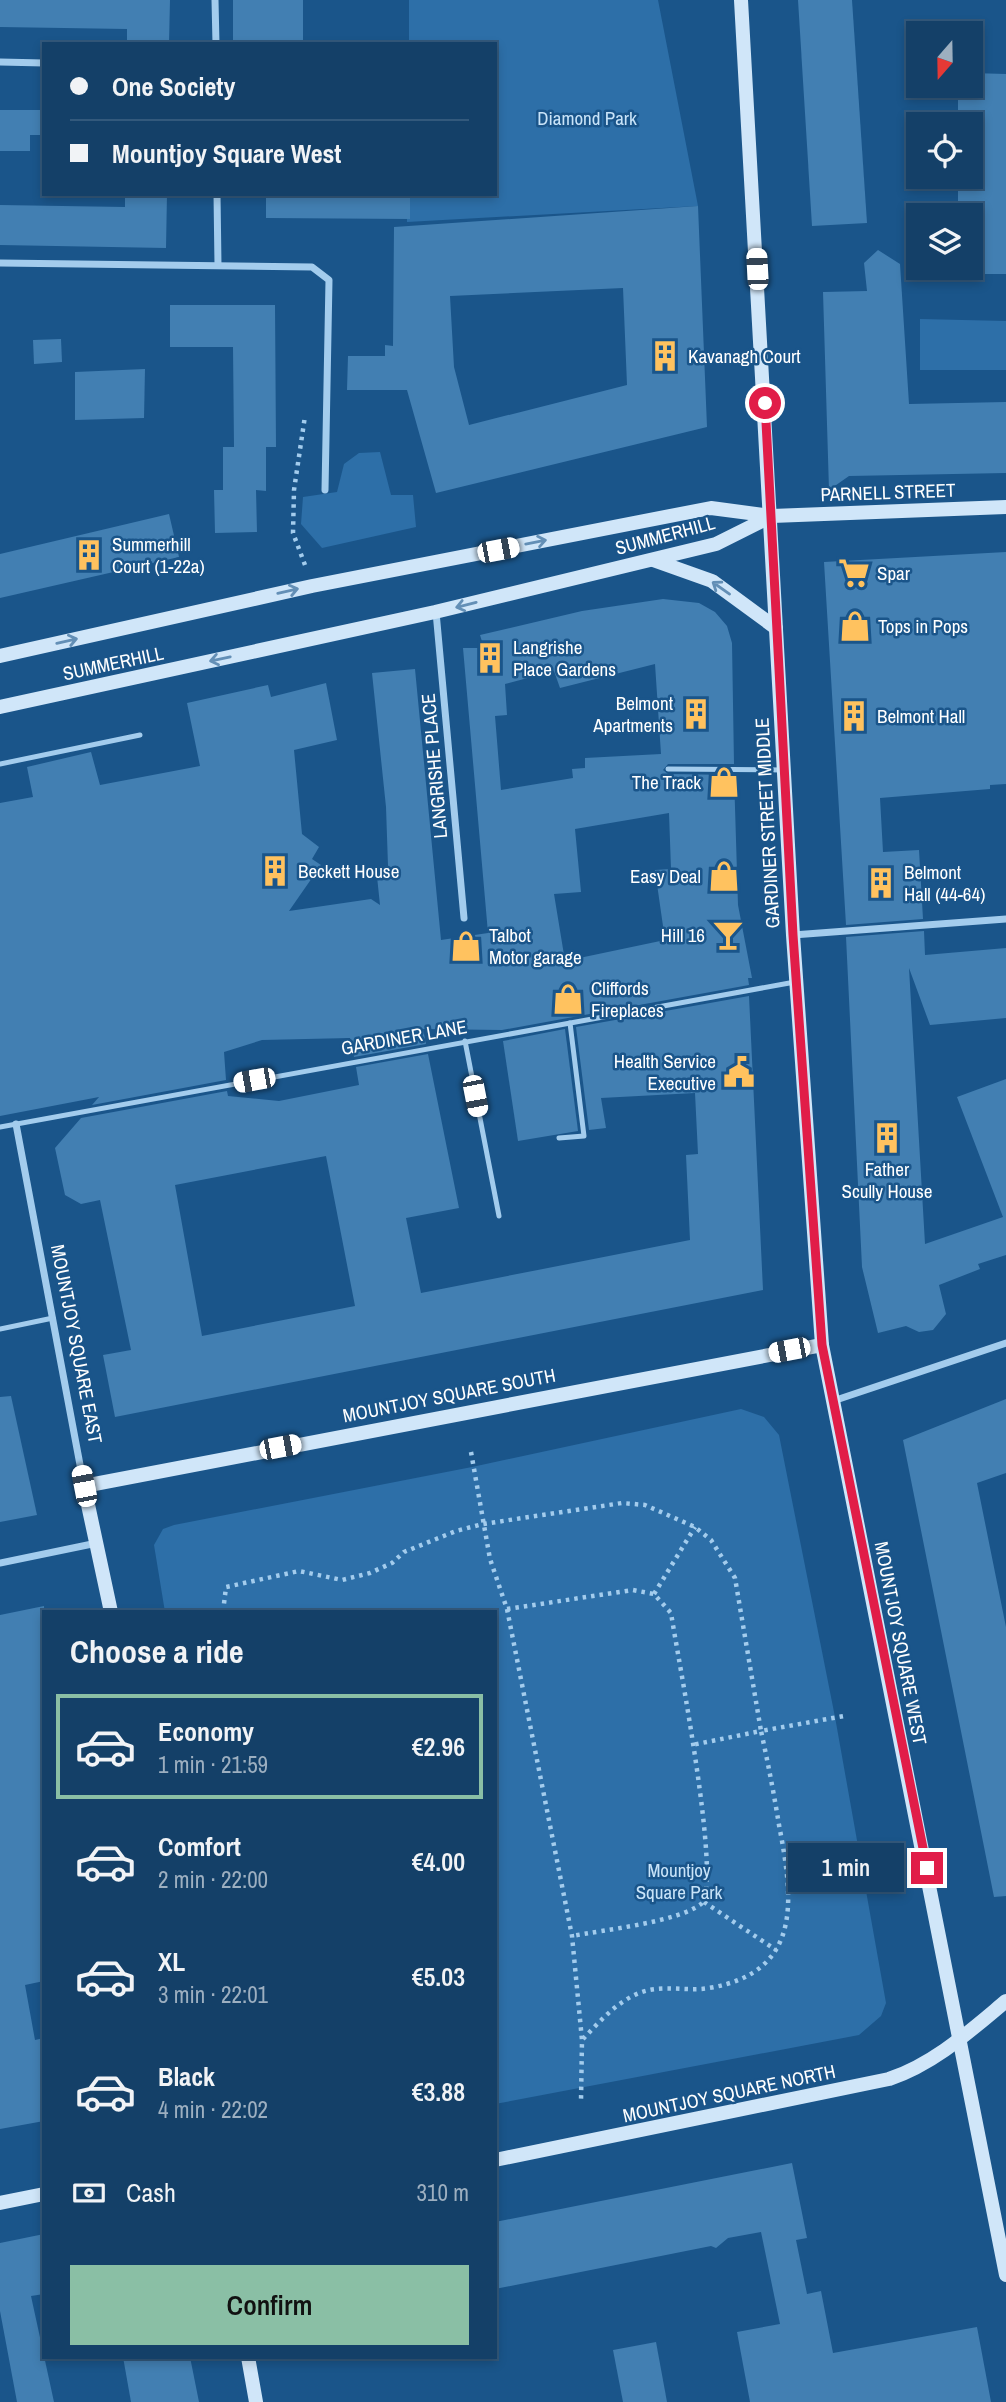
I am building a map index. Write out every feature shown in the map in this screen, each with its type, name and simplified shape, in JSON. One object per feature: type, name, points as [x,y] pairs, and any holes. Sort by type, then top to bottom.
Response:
[{"type":"main road","name":"GARDINER STREET MIDDLE","points":[[741,0],[772,516],[793,935],[817,1253]]},
{"type":"main road","name":"PARNELL STREET","points":[[772,516],[1006,507]]},
{"type":"main road","name":"SUMMERHILL","points":[[0,656],[312,586],[711,508],[772,516]]},
{"type":"main road","name":"SUMMERHILL","points":[[0,707],[435,612],[716,544],[772,516]]},
{"type":"main road","points":[[651,560],[712,582],[776,628]]},
{"type":"main road","name":"MOUNTJOY SQUARE WEST","points":[[817,1253],[822,1345],[962,2038],[1006,2275]]},
{"type":"main road","name":"MOUNTJOY SQUARE SOUTH","points":[[84,1486],[822,1345]]},
{"type":"main road","name":"MOUNTJOY SQUARE EAST","points":[[84,1486],[111,1610]]},
{"type":"main road","name":"MOUNTJOY SQUARE NORTH","points":[[497,2160],[889,2079],[915,2069],[962,2038],[1006,2001]]},
{"type":"main road","points":[[0,2203],[42,2194]]},
{"type":"main road","points":[[247,2359],[256,2402]]},
{"type":"street","points":[[215,0],[215,42]]},
{"type":"street","points":[[0,62],[42,63]]},
{"type":"street","points":[[217,196],[218,265]]},
{"type":"street","points":[[0,263],[312,267],[329,280],[325,490]]},
{"type":"street","name":"LANGRISHE PLACE","points":[[435,612],[464,918]]},
{"type":"street","points":[[793,935],[1006,919]]},
{"type":"street","name":"MOUNTJOY SQUARE EAST","points":[[16,1124],[84,1486]]},
{"type":"street","points":[[833,1401],[1005,1343]]},
{"type":"street","points":[[0,1563],[97,1543]]},
{"type":"lane","points":[[0,764],[140,735]]},
{"type":"lane","points":[[668,769],[784,770]]},
{"type":"lane","name":"GARDINER LANE","points":[[0,1127],[798,981]]},
{"type":"lane","points":[[559,1138],[584,1136],[570,1023]]},
{"type":"lane","points":[[465,1041],[499,1216]]},
{"type":"lane","points":[[0,1329],[53,1318]]},
{"type":"lane","points":[[1005,1343],[1006,1353]]},
{"type":"path","points":[[301,554],[293,533],[293,522],[305,413]]},
{"type":"path","points":[[471,1452],[490,1559],[507,1609],[572,1936],[582,2040],[581,2101]]},
{"type":"path","points":[[223,1610],[226,1587],[299,1571],[342,1580],[370,1573],[392,1563],[404,1552],[484,1524],[622,1503],[645,1505],[695,1527],[711,1540],[735,1578],[790,1899],[786,1930],[776,1950],[761,1967],[734,1982],[707,1989],[654,1989],[634,1995],[614,2008],[582,2040]]},
{"type":"path","points":[[654,1594],[695,1527]]},
{"type":"path","points":[[507,1609],[633,1590],[654,1594],[671,1613],[705,1822],[708,1886],[704,1902],[686,1914],[572,1936]]},
{"type":"path","points":[[692,1745],[844,1716]]},
{"type":"path","points":[[704,1902],[776,1950]]},
{"type":"green space","name":"Diamond Park","points":[[409,0],[658,0],[698,206],[407,222],[407,196],[497,196],[497,42],[409,42]]},
{"type":"green space","points":[[920,319],[1006,321],[1006,370],[920,370]]},
{"type":"green space","points":[[380,452],[391,495],[413,495],[416,527],[322,548],[301,524],[303,497],[337,492],[344,464],[359,453]]},
{"type":"green space","name":"Mountjoy Square Park","points":[[741,1409],[764,1417],[779,1435],[835,1717],[886,2003],[881,2016],[859,2035],[497,2104],[497,1610],[165,1610],[154,1545],[163,1529],[472,1467]]},
{"type":"building","points":[[0,0],[170,0],[169,42],[127,42],[127,29],[0,27]]},
{"type":"building","points":[[233,0],[303,0],[303,42],[233,42]]},
{"type":"building","points":[[798,0],[852,0],[867,223],[812,226]]},
{"type":"building","points":[[984,73],[1006,74],[1006,274],[983,274],[983,203],[958,203],[958,189],[983,189],[983,112],[958,112],[958,98],[984,98]]},
{"type":"building","points":[[0,110],[42,110],[42,135],[30,135],[30,151],[0,151]]},
{"type":"building","points":[[125,196],[167,196],[166,248],[0,245],[0,205],[125,207]]},
{"type":"building","points":[[266,196],[410,196],[410,219],[266,218]]},
{"type":"building","name":"Kavanagh Court","points":[[698,206],[707,427],[436,493],[407,390],[347,390],[348,356],[385,356],[385,345],[393,346],[394,227]],"holes":[[[623,288],[627,385],[469,425],[454,367],[450,296]]]},
{"type":"building","points":[[878,250],[900,264],[909,404],[1006,402],[1006,473],[849,476],[829,490],[823,292],[867,291],[864,263]]},
{"type":"building","points":[[170,305],[275,305],[276,447],[266,447],[266,491],[256,490],[257,532],[215,533],[214,490],[223,490],[223,447],[234,447],[233,347],[170,347]]},
{"type":"building","points":[[61,339],[62,362],[34,364],[33,340]]},
{"type":"building","points":[[145,369],[144,418],[75,420],[75,372]]},
{"type":"building","name":"Summerhill Court (1-22a)","points":[[169,514],[179,557],[0,598],[0,554]]},
{"type":"building","points":[[1006,552],[1006,784],[990,785],[990,789],[880,798],[883,852],[919,850],[923,919],[846,925],[824,562]]},
{"type":"building","points":[[663,599],[699,603],[715,612],[727,626],[732,643],[734,764],[668,764],[663,770],[668,774],[734,775],[738,905],[752,978],[748,978],[749,985],[502,1030],[423,1029],[426,1044],[354,1057],[350,1038],[262,1040],[224,1052],[226,1080],[92,1105],[99,1097],[0,1116],[0,803],[33,797],[27,767],[91,752],[100,785],[200,766],[187,703],[268,685],[271,697],[326,683],[337,740],[294,750],[302,834],[319,847],[312,859],[321,865],[289,911],[371,899],[380,905],[376,867],[388,866],[386,807],[372,673],[415,669],[441,940],[488,933],[463,648],[484,648],[480,635],[582,611]],"holes":[[[655,664],[661,754],[585,758],[585,768],[572,769],[573,778],[501,790],[495,716],[507,715],[505,684],[554,671],[560,688]],[[669,813],[671,869],[655,870],[665,940],[565,961],[554,894],[581,892],[575,829]]]},
{"type":"building","name":"Father Scully House","points":[[924,931],[925,955],[1006,948],[1006,1018],[930,1025],[909,968],[925,1244],[1003,1217],[957,1097],[1006,1079],[1006,1255],[978,1264],[980,1269],[939,1285],[946,1314],[933,1330],[919,1332],[906,1326],[878,1333],[862,1267],[846,937]]},
{"type":"building","points":[[749,996],[763,1290],[115,1417],[103,1355],[131,1350],[100,1200],[81,1204],[65,1195],[55,1148],[81,1118],[227,1091],[228,1096],[279,1101],[359,1085],[356,1067],[428,1054],[459,1208],[406,1218],[421,1293],[690,1240],[686,1155],[698,1154],[695,1093],[601,1098],[606,1128],[589,1130],[576,1027]],"holes":[[[326,1156],[355,1306],[202,1336],[175,1185]]]},
{"type":"building","points":[[565,1029],[578,1131],[518,1141],[503,1041]]},
{"type":"building","points":[[11,1396],[37,1515],[0,1522],[0,1397]]},
{"type":"building","points":[[1006,1399],[1006,1473],[977,1483],[1006,1627],[1006,1896],[994,1897],[903,1440]]},
{"type":"building","points":[[44,1606],[42,1981],[25,1985],[35,2040],[42,2038],[42,2121],[0,2129],[0,1615]]},
{"type":"building","points":[[792,2163],[807,2238],[796,2240],[807,2294],[821,2291],[833,2353],[977,2327],[991,2402],[750,2402],[737,2332],[780,2324],[761,2232],[728,2238],[716,2248],[711,2246],[497,2289],[497,2222]]},
{"type":"building","points":[[42,2234],[42,2294],[31,2296],[42,2347],[42,2359],[45,2359],[54,2402],[17,2402],[0,2311],[0,2243]]},
{"type":"building","points":[[656,2342],[667,2402],[623,2402],[613,2350]]},
{"type":"building","points":[[123,2359],[190,2359],[199,2402],[131,2402]]},
{"type":"place","name":"Kavanagh Court","points":[[665,356]]},
{"type":"place","name":"Summerhill Court (1-22a)","points":[[89,555]]},
{"type":"place","name":"Spar","points":[[854,573]]},
{"type":"place","name":"Tops in Pops","points":[[855,626]]},
{"type":"place","name":"Langrishe Place Gardens","points":[[490,658]]},
{"type":"place","name":"Belmont Apartments","points":[[696,714]]},
{"type":"place","name":"Belmont Hall","points":[[854,716]]},
{"type":"place","name":"The Track","points":[[724,782]]},
{"type":"place","name":"Beckett House","points":[[275,871]]},
{"type":"place","name":"Easy Deal","points":[[724,876]]},
{"type":"place","name":"Belmont Hall (44-64)","points":[[881,883]]},
{"type":"place","name":"Hill 16","points":[[728,935]]},
{"type":"place","name":"Talbot Motor garage","points":[[466,946]]},
{"type":"place","name":"Cliffords Fireplaces","points":[[568,999]]},
{"type":"place","name":"Health Service Executive","points":[[739,1072]]},
{"type":"place","name":"Father Scully House","points":[[887,1138]]},
{"type":"route","points":[[765,403],[793,935],[822,1345],[927,1868]]}]
